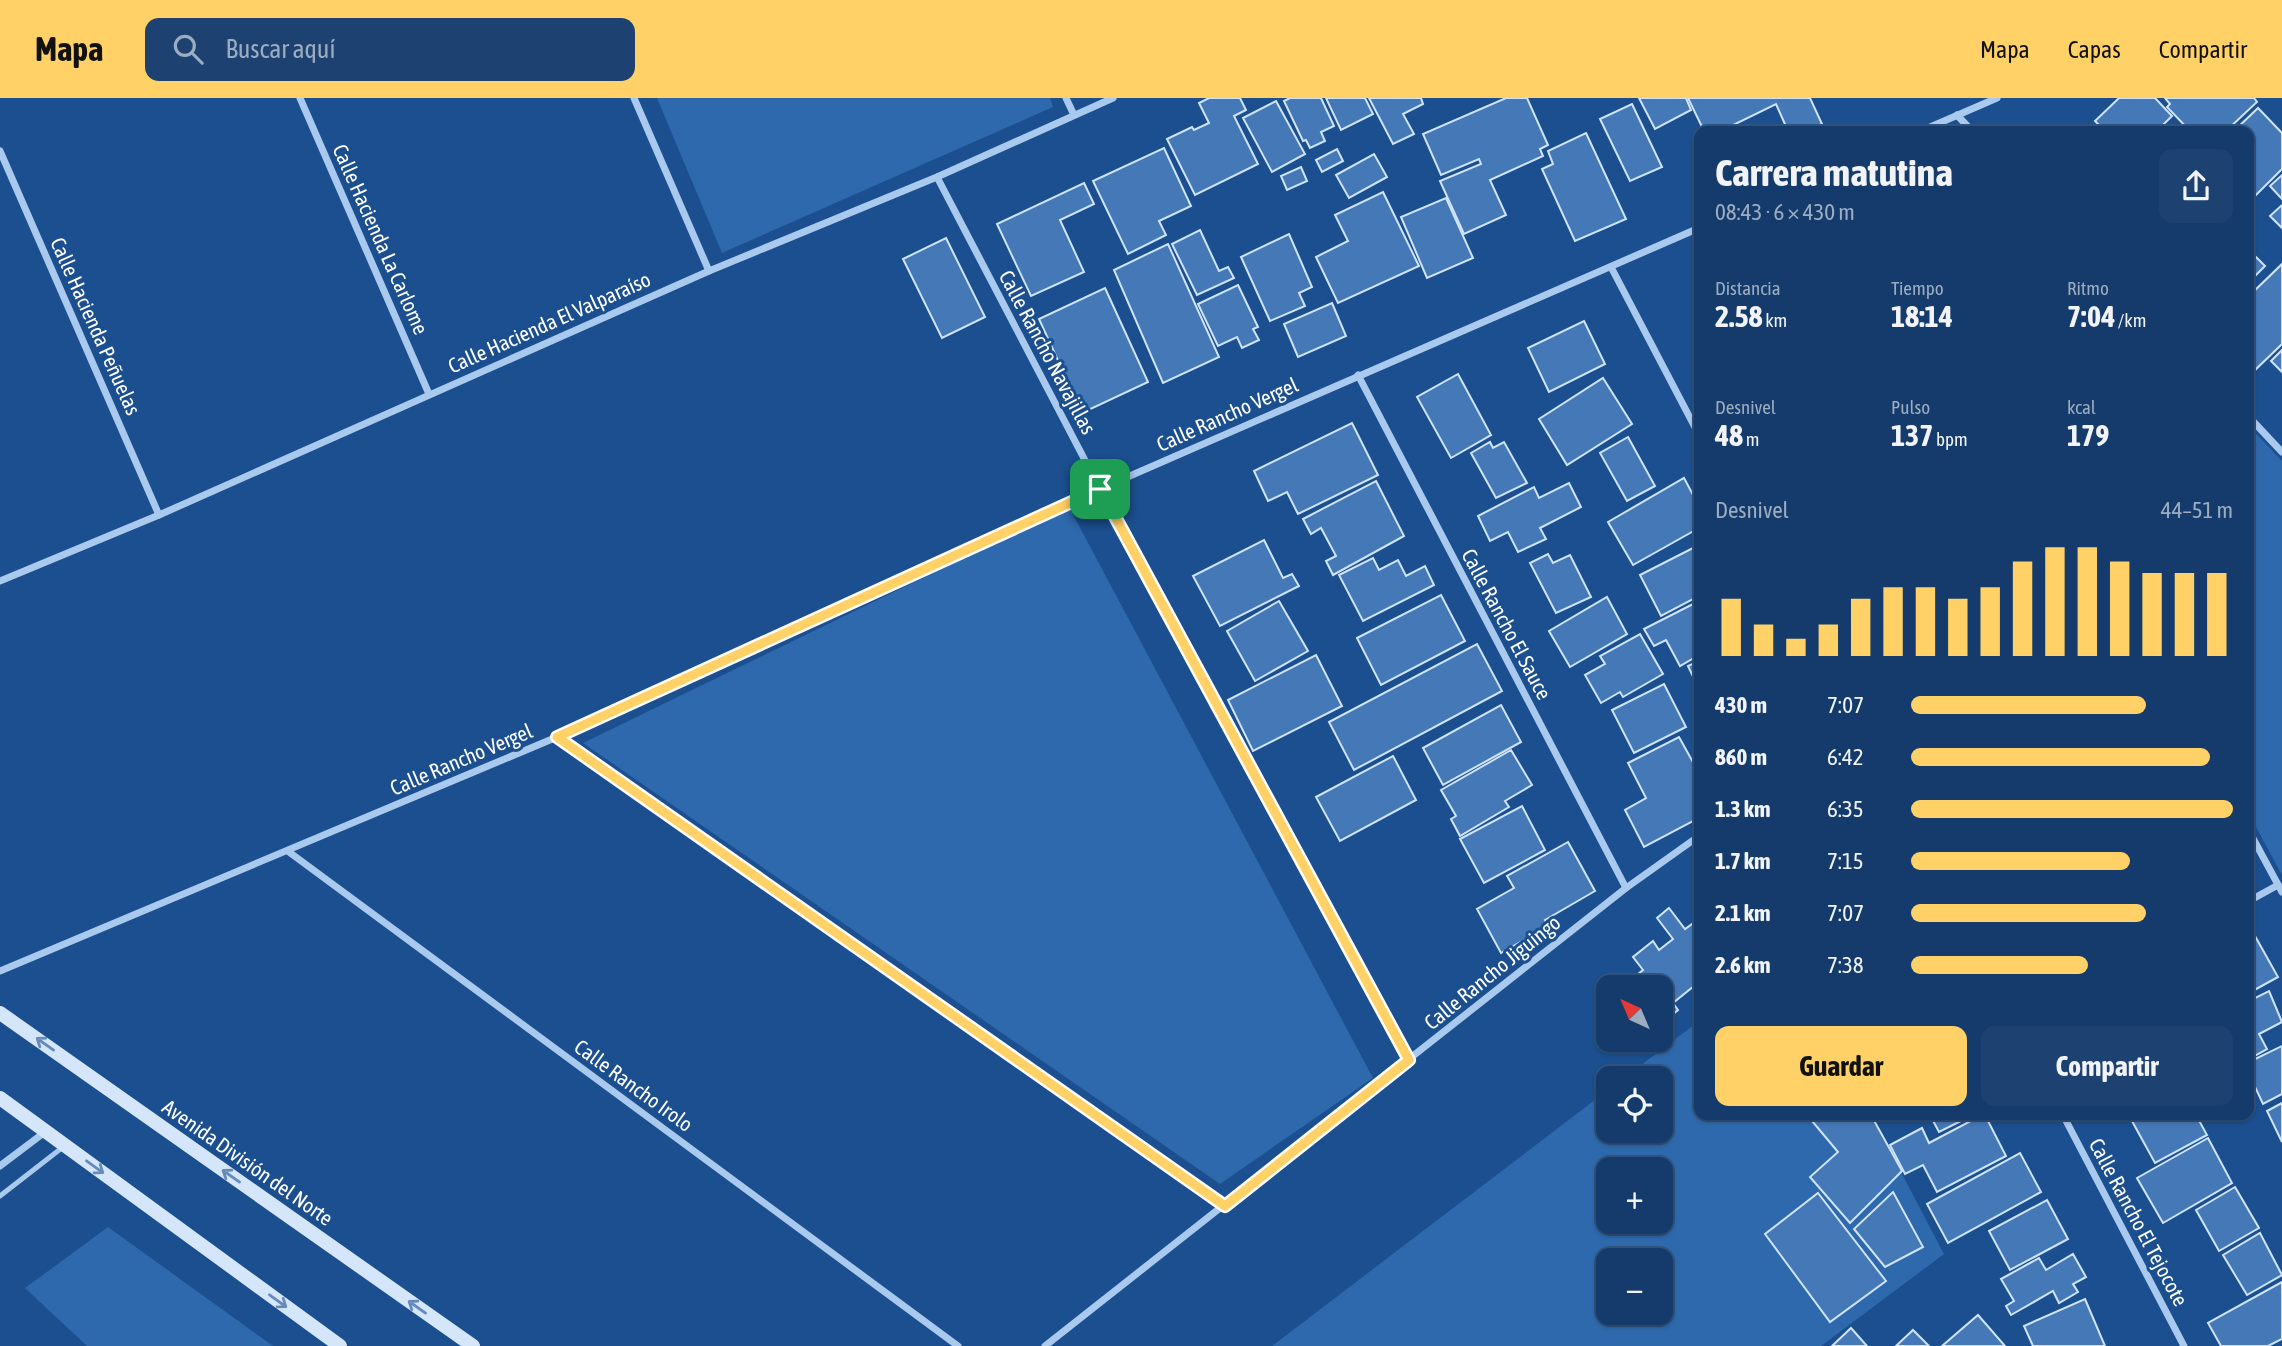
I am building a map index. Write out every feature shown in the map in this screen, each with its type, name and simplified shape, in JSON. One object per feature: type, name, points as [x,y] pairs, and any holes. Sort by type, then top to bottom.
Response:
[{"type":"main road","name":"Avenida División del Norte","points":[[0,1013],[473,1346]]},
{"type":"main road","points":[[0,1098],[340,1346]]},
{"type":"street","name":"Calle Hacienda La Carlome","points":[[300,98],[429,394]]},
{"type":"street","points":[[634,98],[709,271]]},
{"type":"street","points":[[1066,98],[1074,115]]},
{"type":"street","name":"Calle Hacienda El Valparaíso","points":[[0,581],[159,515],[709,271],[937,177],[1113,98]]},
{"type":"street","points":[[1932,126],[1997,98]]},
{"type":"street","points":[[1957,115],[1967,126]]},
{"type":"street","name":"Calle Hacienda Peñuelas","points":[[0,151],[159,515]]},
{"type":"street","name":"Calle Rancho Navajillas","points":[[937,177],[1100,489],[1409,1060]]},
{"type":"street","name":"Calle Rancho Vergel","points":[[0,971],[289,852],[557,737],[1100,489],[1694,230]]},
{"type":"street","points":[[1611,267],[1694,425]]},
{"type":"street","name":"Calle Rancho El Sauce","points":[[1358,376],[1626,888]]},
{"type":"street","points":[[2254,422],[2282,452]]},
{"type":"street","points":[[557,737],[1225,1206]]},
{"type":"street","name":"Calle Rancho Jiguingo","points":[[1045,1346],[1626,888],[1694,840]]},
{"type":"street","points":[[2254,840],[2280,889],[2254,899]]},
{"type":"street","name":"Calle Rancho Irolo","points":[[289,852],[958,1346]]},
{"type":"street","name":"Calle Rancho El Tejocote","points":[[2066,1120],[2184,1346]]},
{"type":"street","points":[[0,1166],[46,1131]]},
{"type":"lane","points":[[0,1196],[66,1145]]},
{"type":"shaded area","points":[[657,98],[1050,98],[1053,107],[722,253]]},
{"type":"shaded area","points":[[2254,431],[2282,461],[2282,875],[2254,823]]},
{"type":"shaded area","points":[[1069,507],[1373,1078],[1220,1184],[583,743]]},
{"type":"shaded area","points":[[1694,1025],[1694,1120],[1874,1120],[1944,1254],[1821,1346],[1272,1346],[1596,1099],[1596,1143],[1673,1143],[1673,1066],[1640,1066],[1658,1052],[1673,1052],[1673,1041]]},
{"type":"shaded area","points":[[108,1227],[273,1346],[87,1346],[25,1288]]},
{"type":"building","points":[[1209,98],[1240,98],[1246,110],[1234,116],[1258,164],[1195,195],[1167,139],[1192,127],[1194,130],[1209,123],[1199,103]]},
{"type":"building","points":[[1290,98],[1321,98],[1334,126],[1321,132],[1325,141],[1310,148],[1306,140],[1303,141],[1284,101]]},
{"type":"building","points":[[1326,98],[1365,98],[1373,114],[1341,130]]},
{"type":"building","points":[[1369,98],[1421,98],[1423,104],[1403,114],[1414,134],[1393,144]]},
{"type":"building","points":[[1506,98],[1527,98],[1548,145],[1540,149],[1543,156],[1490,180],[1506,215],[1464,234],[1440,181],[1481,164],[1479,159],[1441,175],[1423,134]]},
{"type":"building","points":[[1639,98],[1686,98],[1691,110],[1655,129]]},
{"type":"building","points":[[1688,98],[1810,98],[1822,124],[1786,126],[1776,104],[1731,126],[1702,126]]},
{"type":"building","points":[[2119,98],[2155,98],[2172,116],[2162,126],[2100,126],[2095,121]]},
{"type":"building","points":[[2165,98],[2254,98],[2257,102],[2231,126],[2185,126],[2167,107],[2170,104]]},
{"type":"building","points":[[1276,101],[1305,154],[1272,172],[1243,118]]},
{"type":"building","points":[[1632,104],[1662,167],[1630,181],[1600,119]]},
{"type":"building","points":[[2258,108],[2282,133],[2282,169],[2254,197],[2254,126],[2239,126]]},
{"type":"building","points":[[1586,133],[1626,219],[1575,241],[1542,169],[1553,164],[1548,151]]},
{"type":"building","points":[[1164,148],[1191,206],[1159,221],[1166,235],[1128,254],[1093,181]]},
{"type":"building","points":[[1337,149],[1343,161],[1322,172],[1316,160]]},
{"type":"building","points":[[1374,154],[1387,177],[1349,198],[1336,175]]},
{"type":"building","points":[[1301,167],[1307,181],[1287,190],[1281,176]]},
{"type":"building","points":[[2282,175],[2282,199],[2270,186]]},
{"type":"building","points":[[1084,183],[1094,204],[1060,220],[1084,272],[1031,296],[997,224]]},
{"type":"building","points":[[1383,192],[1419,266],[1338,303],[1316,257],[1348,241],[1335,215]]},
{"type":"building","points":[[1446,198],[1473,258],[1427,278],[1401,217]]},
{"type":"building","points":[[2282,205],[2282,228],[2270,216]]},
{"type":"building","points":[[1200,230],[1219,271],[1228,267],[1234,278],[1197,295],[1172,244]]},
{"type":"building","points":[[1289,234],[1312,287],[1299,293],[1305,306],[1270,321],[1241,257]]},
{"type":"building","points":[[946,238],[985,317],[942,338],[903,259]]},
{"type":"building","points":[[1168,244],[1219,357],[1163,383],[1114,270]]},
{"type":"building","points":[[2254,255],[2265,266],[2254,277]]},
{"type":"building","points":[[2282,264],[2282,344],[2254,371],[2254,291]]},
{"type":"building","points":[[1238,285],[1258,327],[1253,329],[1259,340],[1242,348],[1237,337],[1218,346],[1198,304]]},
{"type":"building","points":[[1105,288],[1148,382],[1082,413],[1039,319]]},
{"type":"building","points":[[1332,303],[1346,336],[1298,357],[1284,324]]},
{"type":"building","points":[[1584,321],[1605,364],[1549,392],[1528,348]]},
{"type":"building","points":[[2282,350],[2282,372],[2271,361]]},
{"type":"building","points":[[1458,374],[1491,435],[1451,458],[1417,397]]},
{"type":"building","points":[[1603,378],[1632,424],[1567,465],[1539,419]]},
{"type":"building","points":[[1352,423],[1378,475],[1298,514],[1287,492],[1268,501],[1254,471]]},
{"type":"building","points":[[1628,437],[1655,486],[1627,501],[1600,453]]},
{"type":"building","points":[[1490,442],[1493,448],[1504,442],[1527,483],[1496,498],[1471,453]]},
{"type":"building","points":[[1684,478],[1694,497],[1694,531],[1633,565],[1608,522]]},
{"type":"building","points":[[1376,481],[1404,536],[1333,575],[1326,561],[1336,556],[1321,528],[1311,534],[1303,519]]},
{"type":"building","points":[[1569,483],[1581,507],[1540,528],[1546,539],[1518,552],[1508,532],[1490,541],[1478,516],[1534,487],[1539,498]]},
{"type":"building","points":[[1264,540],[1283,578],[1292,574],[1299,586],[1220,626],[1193,576]]},
{"type":"building","points":[[1694,548],[1694,599],[1661,616],[1640,575]]},
{"type":"building","points":[[1548,554],[1553,563],[1570,555],[1591,597],[1556,613],[1530,563]]},
{"type":"building","points":[[1373,558],[1379,570],[1398,560],[1406,576],[1425,566],[1434,585],[1363,621],[1339,575]]},
{"type":"building","points":[[1441,595],[1465,641],[1381,685],[1357,638]]},
{"type":"building","points":[[1607,597],[1627,634],[1570,667],[1549,631]]},
{"type":"building","points":[[1279,601],[1308,651],[1255,681],[1227,631]]},
{"type":"building","points":[[1694,604],[1694,658],[1680,666],[1666,640],[1654,646],[1644,629]]},
{"type":"building","points":[[1640,634],[1663,674],[1623,697],[1620,692],[1601,703],[1585,675],[1605,664],[1600,656]]},
{"type":"building","points":[[1477,644],[1502,691],[1354,770],[1329,722]]},
{"type":"building","points":[[1316,655],[1342,706],[1253,751],[1228,700]]},
{"type":"building","points":[[1694,663],[1694,679],[1688,666]]},
{"type":"building","points":[[1664,684],[1686,727],[1634,753],[1612,710]]},
{"type":"building","points":[[1501,705],[1521,742],[1443,785],[1423,748]]},
{"type":"building","points":[[1679,737],[1694,764],[1694,821],[1644,847],[1625,810],[1646,798],[1628,763]]},
{"type":"building","points":[[1511,750],[1532,785],[1505,801],[1509,807],[1460,836],[1451,819],[1456,816],[1441,790]]},
{"type":"building","points":[[1393,756],[1416,800],[1340,841],[1316,797]]},
{"type":"building","points":[[1522,806],[1545,850],[1484,883],[1460,839]]},
{"type":"building","points":[[1568,842],[1595,891],[1545,920],[1549,926],[1501,953],[1477,909],[1514,888],[1507,876]]},
{"type":"building","points":[[1669,908],[1685,929],[1694,923],[1694,986],[1673,1003],[1673,975],[1637,975],[1643,970],[1633,957],[1653,941],[1659,950],[1673,939],[1657,918]]},
{"type":"building","points":[[2254,936],[2278,977],[2254,990]]},
{"type":"building","points":[[2269,991],[2282,1022],[2259,1034],[2267,1049],[2254,1056],[2254,998]]},
{"type":"building","points":[[2282,1046],[2282,1094],[2263,1104],[2254,1085],[2254,1060]]},
{"type":"building","points":[[2282,1103],[2282,1142],[2267,1111]]},
{"type":"building","points":[[1811,1120],[1874,1120],[1902,1171],[1850,1223],[1810,1177],[1838,1152]]},
{"type":"building","points":[[1933,1120],[1963,1120],[1939,1132]]},
{"type":"building","points":[[1973,1120],[1988,1120],[2006,1156],[1937,1192],[1923,1165],[1905,1174],[1890,1145],[1922,1128],[1929,1143]]},
{"type":"building","points":[[2199,1120],[2207,1135],[2155,1163],[2132,1121]]},
{"type":"building","points":[[2208,1138],[2232,1183],[2163,1223],[2137,1178]]},
{"type":"building","points":[[2020,1153],[2041,1192],[1948,1243],[1927,1204]]},
{"type":"building","points":[[2235,1187],[2259,1228],[2219,1251],[2196,1210]]},
{"type":"building","points":[[1893,1192],[1923,1247],[1885,1267],[1854,1229]]},
{"type":"building","points":[[1818,1193],[1886,1281],[1830,1322],[1765,1234]]},
{"type":"building","points":[[2047,1200],[2068,1239],[2010,1270],[1989,1231]]},
{"type":"building","points":[[2260,1233],[2282,1275],[2247,1295],[2223,1255]]},
{"type":"building","points":[[2073,1254],[2086,1277],[2073,1284],[2078,1292],[2059,1303],[2053,1291],[2011,1315],[2006,1306],[2014,1301],[2001,1279],[2039,1258],[2046,1270]]},
{"type":"building","points":[[2282,1282],[2282,1339],[2268,1346],[2221,1346],[2208,1323]]},
{"type":"building","points":[[2085,1299],[2105,1346],[2033,1346],[2024,1326]]},
{"type":"building","points":[[1978,1315],[2005,1346],[1942,1346]]},
{"type":"building","points":[[1851,1328],[1867,1346],[1832,1346]]},
{"type":"building","points":[[1913,1330],[1929,1346],[1896,1346]]},
{"type":"route","points":[[1100,489],[1409,1060],[1225,1206],[557,737],[1100,489]]}]
